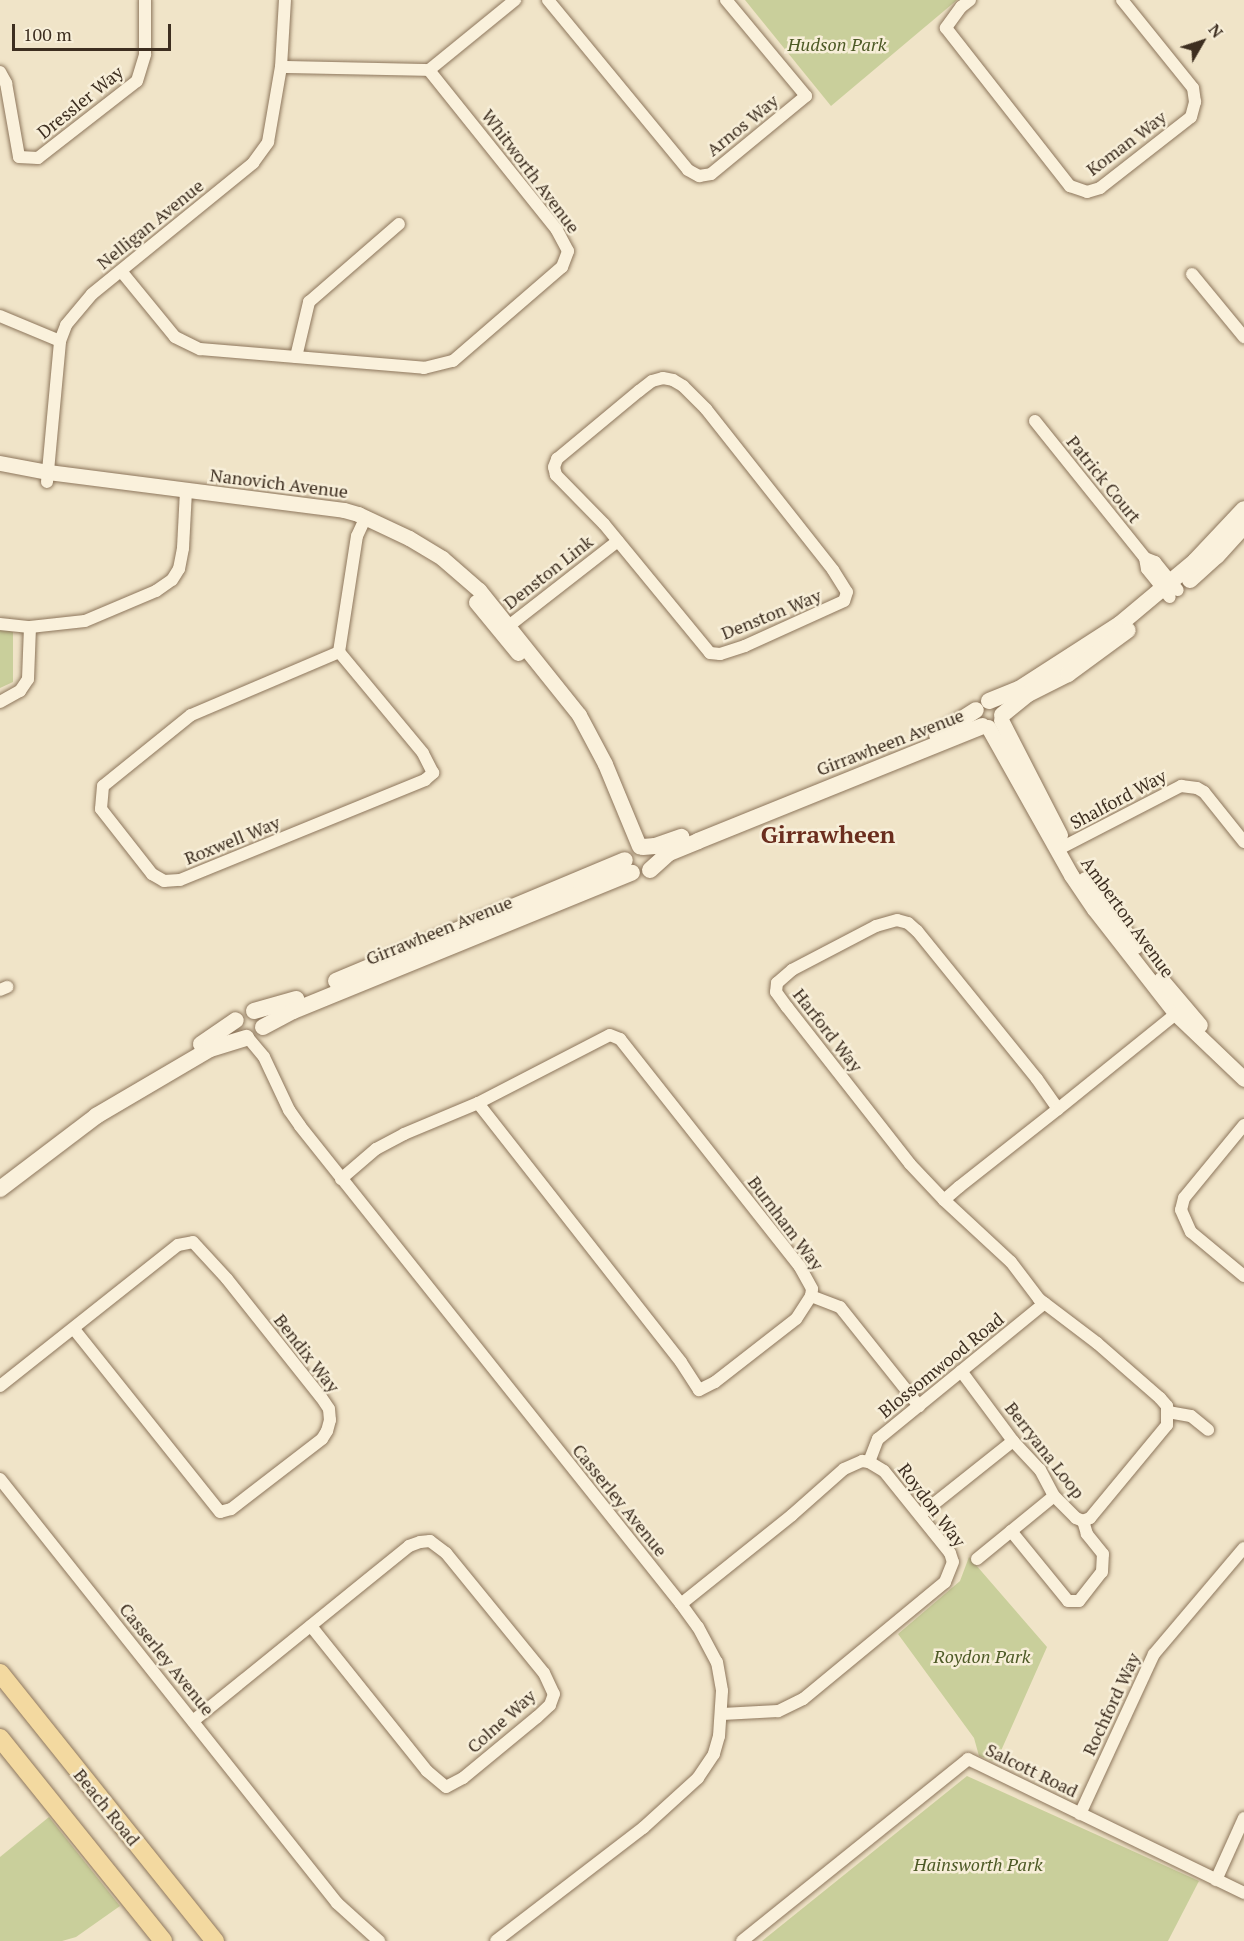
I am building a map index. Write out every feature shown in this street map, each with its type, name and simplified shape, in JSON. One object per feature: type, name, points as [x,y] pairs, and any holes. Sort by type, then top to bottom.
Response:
[{"type":"main road","name":"Girrawheen Avenue","points":[[650,870],[669,854],[698,841],[993,722],[1028,694],[1068,674],[1103,650],[1171,589],[1244,509]]},
{"type":"main road","name":"Girrawheen Avenue","points":[[0,1176],[82,1113],[221,1032],[245,1011],[254,1011],[296,999],[634,855],[948,730],[982,705],[1018,688],[1078,652],[1171,589],[1217,556],[1244,526]]},
{"type":"main road","points":[[982,705],[1000,706],[993,722],[976,719],[982,705]]},
{"type":"main road","name":"Girrawheen Avenue","points":[[0,1189],[96,1116],[210,1049],[255,1034],[293,1011],[634,855]]},
{"type":"main road","points":[[634,855],[653,857],[650,870],[641,874],[634,855]]},
{"type":"main road","points":[[236,1020],[237,1030],[255,1034],[261,1018],[254,1011]]},
{"type":"main road","name":"Beach Road","points":[[0,1673],[215,1941]]},
{"type":"main road","points":[[0,1738],[163,1941]]},
{"type":"street","name":"Dressler Way","points":[[0,72],[6,83],[19,157],[38,158],[137,81],[145,54],[145,0]]},
{"type":"street","name":"Nelligan Avenue","points":[[48,477],[60,340],[77,310],[253,163],[268,142],[281,67],[285,0]]},
{"type":"street","points":[[281,67],[429,70],[515,0]]},
{"type":"street","name":"Arnos Way","points":[[548,0],[688,170],[699,176],[711,174],[806,96],[726,0]]},
{"type":"street","name":"Koman Way","points":[[970,0],[961,7],[946,28],[1070,186],[1087,192],[1100,188],[1191,117],[1195,102],[1193,88],[1122,0]]},
{"type":"street","name":"Whitworth Avenue","points":[[121,271],[175,337],[200,349],[423,368],[453,361],[562,267],[568,251],[557,230],[429,70]]},
{"type":"street","points":[[296,357],[309,302],[399,224]]},
{"type":"street","points":[[1192,274],[1244,338]]},
{"type":"street","points":[[0,316],[60,340]]},
{"type":"street","name":"Denston Way","points":[[663,378],[673,380],[706,409],[834,570],[846,592],[844,601],[738,649],[720,654],[710,653],[618,541],[563,484],[556,475],[554,466],[557,459],[580,438],[652,381],[663,378]]},
{"type":"street","name":"Patrick Court","points":[[1035,421],[1145,558],[1148,569],[1171,589]]},
{"type":"street","name":"Nanovich Avenue","points":[[0,462],[48,477]]},
{"type":"street","name":"Nanovich Avenue","points":[[0,473],[186,495],[364,521],[449,575],[505,628],[576,726],[634,855]]},
{"type":"street","points":[[0,624],[30,627],[84,621],[156,591],[172,580],[179,569],[183,548],[186,495]]},
{"type":"street","points":[[339,652],[357,536],[364,521]]},
{"type":"street","name":"Denston Link","points":[[505,628],[618,541]]},
{"type":"street","points":[[0,702],[20,691],[28,679],[30,627]]},
{"type":"street","name":"Roxwell Way","points":[[339,652],[423,753],[433,773],[425,780],[180,880],[164,880],[152,874],[101,808],[103,786],[191,715],[339,652]]},
{"type":"street","name":"Amberton Avenue","points":[[993,722],[1061,848],[1180,1011],[1244,1080]]},
{"type":"street","name":"Shalford Way","points":[[1061,848],[1181,786],[1197,788],[1204,792],[1244,842]]},
{"type":"street","name":"Harford Way","points":[[944,1200],[910,1164],[787,1007],[776,992],[777,983],[781,978],[876,926],[897,920],[908,923],[918,931],[1037,1079],[1058,1110]]},
{"type":"street","points":[[1180,1011],[944,1200],[1011,1262],[1039,1299],[1160,1398],[1167,1406],[1168,1413],[1191,1416],[1208,1430]]},
{"type":"street","name":"Amberton Avenue","points":[[1180,1011],[1244,1067]]},
{"type":"street","name":"Casserley Avenue","points":[[255,1034],[289,1110],[681,1604],[698,1627],[717,1662],[722,1714],[714,1754],[686,1791],[510,1933],[496,1941]]},
{"type":"street","name":"Burnham Way","points":[[342,1179],[376,1149],[404,1134],[478,1103],[610,1035],[620,1039],[800,1267],[812,1289],[811,1296],[796,1319],[715,1382],[699,1390],[681,1362],[478,1103]]},
{"type":"street","points":[[1244,1125],[1184,1198],[1181,1210],[1191,1232],[1244,1276]]},
{"type":"street","name":"Bendix Way","points":[[0,1386],[178,1245],[194,1242],[227,1279],[321,1397],[328,1409],[330,1420],[327,1431],[322,1438],[231,1509],[220,1512],[74,1329]]},
{"type":"street","points":[[811,1296],[840,1307],[919,1406]]},
{"type":"street","name":"Blossomwood Road","points":[[869,1462],[878,1439],[1045,1303]]},
{"type":"street","name":"Berryana Loop","points":[[962,1371],[1013,1441],[1040,1470],[1054,1496],[1076,1518],[1083,1521],[1090,1518],[1167,1425],[1168,1413]]},
{"type":"street","points":[[920,1515],[1013,1441]]},
{"type":"street","name":"Roydon Way","points":[[681,1604],[854,1463],[869,1462],[884,1471],[950,1553],[953,1562],[945,1582],[825,1682],[790,1707],[778,1711],[722,1714]]},
{"type":"street","name":"Casserley Avenue","points":[[0,1479],[338,1903],[379,1941]]},
{"type":"street","points":[[977,1559],[1054,1496]]},
{"type":"street","points":[[1011,1531],[1068,1601],[1079,1601],[1102,1572],[1103,1554],[1087,1534],[1083,1521]]},
{"type":"street","name":"Colne Way","points":[[193,1721],[409,1546],[430,1541],[453,1562],[544,1673],[554,1694],[550,1705],[537,1717],[463,1779],[446,1787],[427,1771],[311,1626]]},
{"type":"street","name":"Rochford Way","points":[[1080,1814],[1154,1654],[1244,1548]]},
{"type":"street","points":[[1233,1561],[1244,1570]]},
{"type":"street","name":"Salcott Road","points":[[742,1941],[968,1759],[1244,1893]]},
{"type":"street","points":[[1216,1880],[1244,1818]]},
{"type":"green space","name":"Hudson Park","points":[[745,0],[957,0],[831,106]]},
{"type":"green space","points":[[0,629],[13,632],[13,682],[0,688]]},
{"type":"green space","name":"Roydon Park","points":[[969,1557],[1047,1647],[996,1762],[979,1756],[974,1738],[898,1634],[960,1581]]},
{"type":"green space","name":"Hainsworth Park","points":[[967,1776],[1199,1881],[1168,1941],[762,1941]]},
{"type":"green space","points":[[49,1817],[120,1906],[76,1937],[62,1941],[0,1941],[0,1857]]},
{"type":"district","name":"Girrawheen","points":[[828,835]]}]
